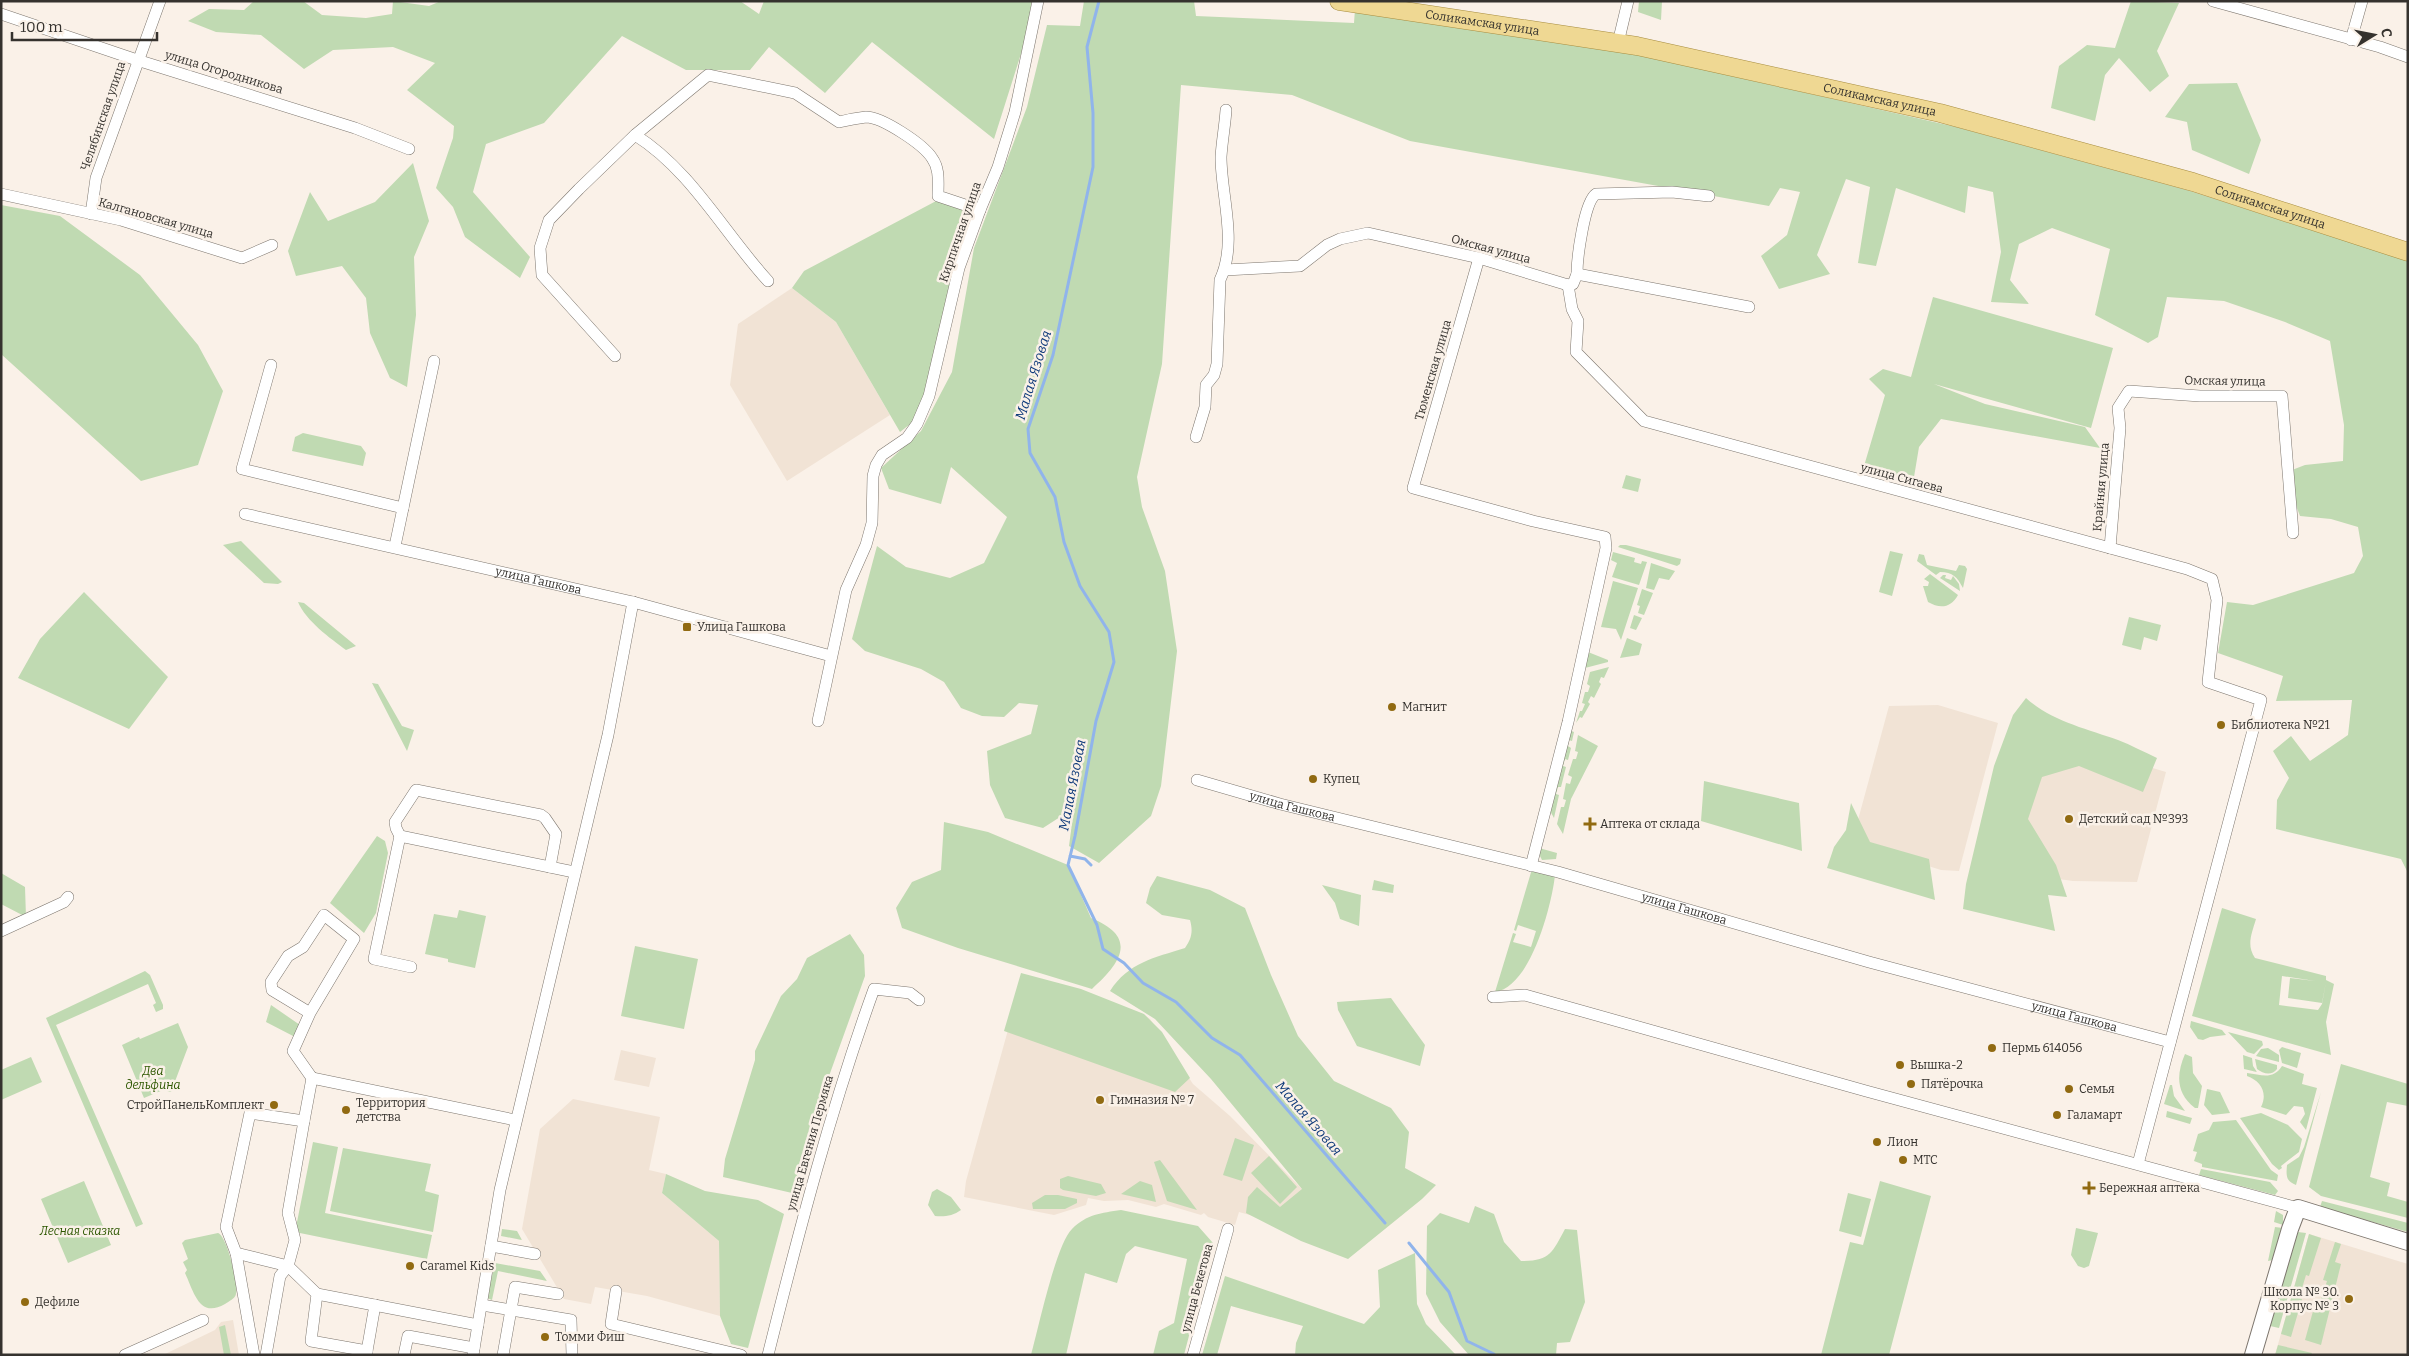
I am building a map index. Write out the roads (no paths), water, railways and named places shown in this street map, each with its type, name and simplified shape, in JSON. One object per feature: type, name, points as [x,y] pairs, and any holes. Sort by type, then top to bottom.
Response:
[{"type":"main road","name":"Соликамская улица","points":[[1339,1],[1618,43],[1940,113],[2192,182],[2408,252]]},
{"type":"street","name":"Челябинская улица","points":[[91,214],[96,178],[137,60],[160,1]]},
{"type":"street","name":"Кирпичная улица","points":[[831,656],[846,590],[866,545],[872,523],[873,476],[876,465],[882,455],[907,438],[917,424],[929,396],[959,268],[998,167],[1015,112],[1038,1]]},
{"type":"street","points":[[1618,43],[1628,1]]},
{"type":"street","points":[[2213,1],[2380,47],[2408,57]]},
{"type":"street","points":[[2351,40],[2362,1]]},
{"type":"street","name":"улица Огородникова","points":[[1,14],[137,60],[264,98],[409,149]]},
{"type":"street","points":[[615,356],[542,275],[540,248],[549,220],[635,136],[708,75],[795,92],[839,122],[868,117],[897,130],[918,144],[932,157],[938,171],[938,196],[980,210]]},
{"type":"street","points":[[1196,436],[1205,407],[1206,385],[1214,375],[1217,364],[1220,280],[1225,270],[1228,244],[1221,157],[1226,110]]},
{"type":"street","points":[[635,136],[657,149],[670,163],[708,205],[744,255],[768,281]]},
{"type":"street","points":[[1568,286],[1574,284],[1577,274],[1579,244],[1589,202],[1596,194],[1672,192],[1709,196]]},
{"type":"street","name":"Калгановская улица","points":[[1,194],[121,220],[242,258],[272,245]]},
{"type":"street","name":"Омская улица","points":[[1225,270],[1300,266],[1327,245],[1340,239],[1368,233],[1479,258],[1568,286]]},
{"type":"street","name":"Тюменская улица","points":[[1479,258],[1413,488],[1533,521],[1605,537],[1606,548],[1588,633],[1531,866]]},
{"type":"street","points":[[1577,274],[1749,307]]},
{"type":"street","name":"улица Сигаева","points":[[1568,286],[1572,309],[1578,321],[1576,352],[1644,421],[2187,569],[2212,579],[2217,600],[2208,682],[2260,700],[2170,1042]]},
{"type":"street","points":[[395,546],[434,361]]},
{"type":"street","points":[[271,365],[242,469],[403,508]]},
{"type":"street","name":"Омская улица","points":[[2120,428],[2118,408],[2129,391],[2200,396],[2282,396],[2293,533]]},
{"type":"street","name":"Крайняя улица","points":[[2110,548],[2120,428]]},
{"type":"street","name":"улица Гашкова","points":[[245,514],[395,546],[633,602],[831,656]]},
{"type":"street","points":[[404,1355],[408,1336],[474,1351],[500,1190],[515,1120],[608,735],[633,602]]},
{"type":"street","points":[[818,721],[831,656]]},
{"type":"street","name":"улица Гашкова","points":[[1197,780],[1280,804],[1531,866],[1936,980],[2170,1042]]},
{"type":"street","points":[[411,967],[374,959],[400,836],[396,828],[396,822],[416,790],[541,815],[546,818],[556,834],[550,867]]},
{"type":"street","points":[[400,836],[574,872]]},
{"type":"street","points":[[1,931],[64,902],[68,896]]},
{"type":"street","points":[[310,1013],[272,990],[271,982],[288,956],[303,947],[324,915],[354,939],[310,1013],[293,1050],[312,1078],[515,1120]]},
{"type":"street","name":"улица Евгения Пермяка","points":[[768,1355],[803,1218],[845,1068],[874,988],[910,993],[919,1000]]},
{"type":"street","points":[[1493,997],[1525,995],[1866,1092],[2298,1208],[2408,1242]]},
{"type":"street","points":[[2138,1164],[2170,1042]]},
{"type":"street","points":[[266,1355],[280,1276],[288,1266],[295,1240],[288,1213],[312,1078]]},
{"type":"street","points":[[254,1355],[236,1254],[226,1227],[250,1113],[304,1121]]},
{"type":"street","points":[[2253,1355],[2284,1248],[2298,1208]]},
{"type":"street","name":"улица Бекетова","points":[[1193,1355],[1228,1229]]},
{"type":"street","points":[[491,1246],[534,1254]]},
{"type":"street","points":[[236,1254],[288,1266],[317,1294],[478,1325]]},
{"type":"street","points":[[503,1355],[514,1287],[558,1294]]},
{"type":"street","points":[[616,1291],[611,1324],[741,1355]]},
{"type":"street","points":[[317,1294],[311,1341],[367,1353],[375,1305]]},
{"type":"street","points":[[482,1305],[571,1320],[572,1355]]},
{"type":"street","points":[[125,1355],[202,1320]]},
{"type":"waterway","name":"Малая Язовая","points":[[1099,1],[1087,47],[1093,113],[1093,167],[1053,355],[1028,429],[1030,453],[1055,497],[1064,542],[1080,586],[1109,632],[1114,662],[1096,721],[1068,865],[1097,925],[1103,949],[1124,963],[1143,983],[1176,1002],[1212,1038],[1240,1055],[1385,1223]]},
{"type":"waterway","name":"Малая Язовая","points":[[1070,856],[1085,859],[1091,865]]},
{"type":"waterway","points":[[1409,1243],[1449,1292],[1467,1341],[1494,1354]]},
{"type":"place","name":"Улица Гашкова","points":[[687,627]]},
{"type":"place","name":"Магнит","points":[[1392,707]]},
{"type":"place","name":"Библиотека №21","points":[[2221,725]]},
{"type":"place","name":"Купец","points":[[1313,779]]},
{"type":"place","name":"Детский сад №393","points":[[2069,819]]},
{"type":"place","name":"Аптека от склада","points":[[1590,824]]},
{"type":"place","name":"Пермь 614056","points":[[1992,1048]]},
{"type":"place","name":"Вышка-2","points":[[1900,1065]]},
{"type":"place","name":"Пятёрочка","points":[[1911,1084]]},
{"type":"place","name":"Семья","points":[[2069,1089]]},
{"type":"place","name":"Гимназия № 7","points":[[1100,1100]]},
{"type":"place","name":"СтройПанельКомплект","points":[[274,1105]]},
{"type":"place","name":"Территория детства","points":[[346,1110]]},
{"type":"place","name":"Галамарт","points":[[2057,1115]]},
{"type":"place","name":"Лион","points":[[1877,1142]]},
{"type":"place","name":"МТС","points":[[1903,1160]]},
{"type":"place","name":"Бережная аптека","points":[[2089,1188]]},
{"type":"place","name":"Caramel Kids","points":[[410,1266]]},
{"type":"place","name":"Школа № 30. Корпус № 3","points":[[2349,1299]]},
{"type":"place","name":"Дефиле","points":[[25,1302]]},
{"type":"place","name":"Томми Фиш","points":[[545,1337]]},
{"type":"park label","name":"Два дельфина","points":[[153,1078]]},
{"type":"park label","name":"Лесная сказка","points":[[80,1231]]}]
